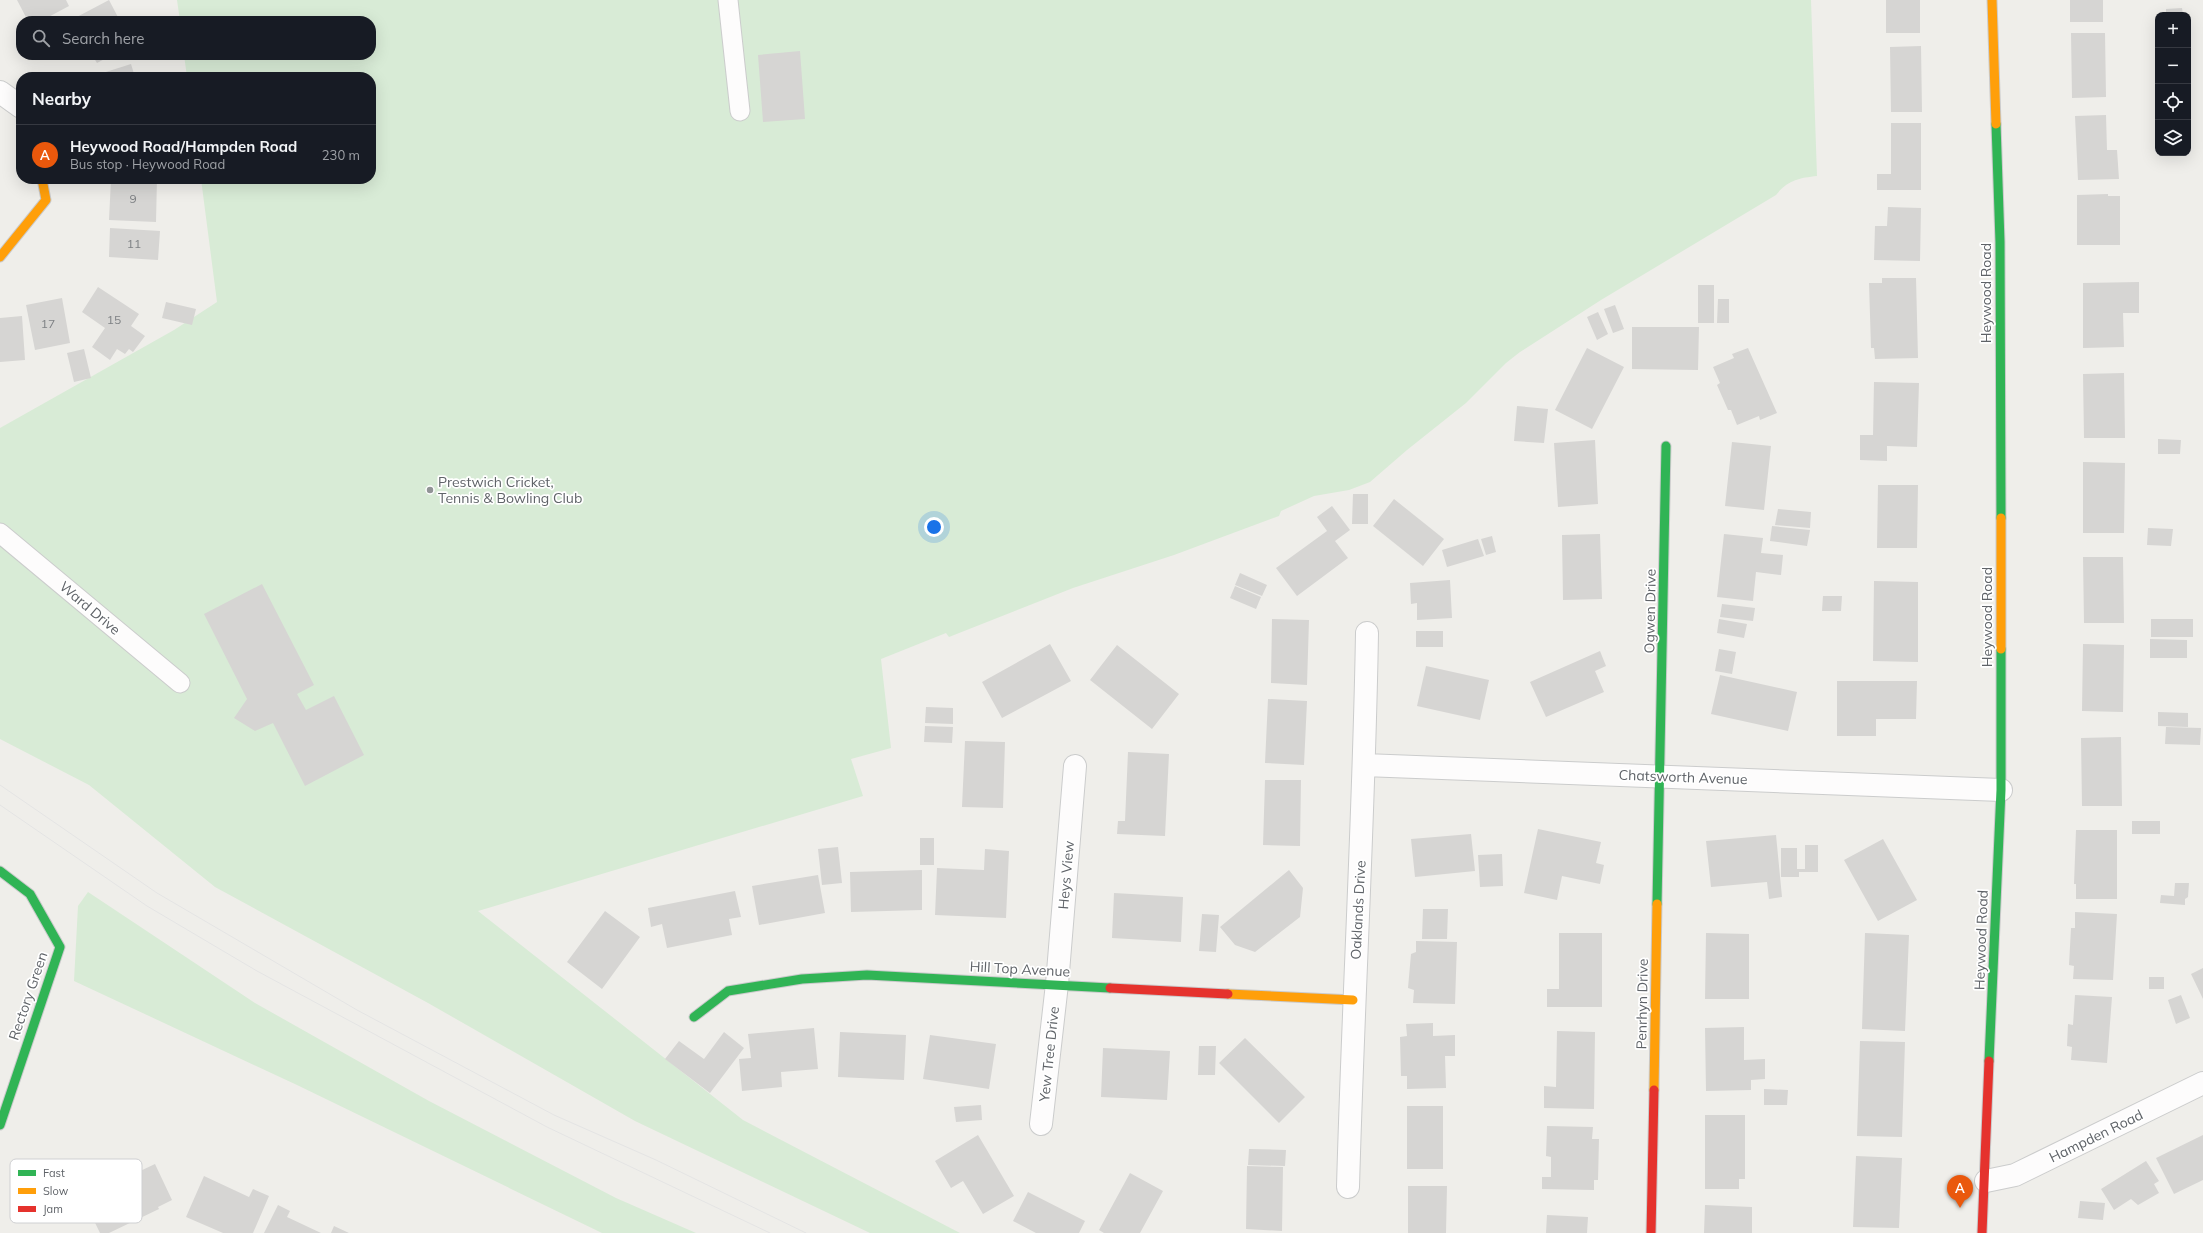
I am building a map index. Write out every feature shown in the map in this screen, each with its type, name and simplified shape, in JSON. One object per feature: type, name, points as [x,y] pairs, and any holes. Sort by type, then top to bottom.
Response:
[{"type":"street","name":"Heywood Road","points":[[1982,1233],[1986,1181],[2001,790],[2000,250],[1992,0]]},
{"type":"street","points":[[0,92],[16,103]]},
{"type":"street","points":[[0,257],[46,200],[43,184]]},
{"type":"street","name":"Ogwen Drive","points":[[1661,776],[1666,446]]},
{"type":"street","name":"Oaklands Drive","points":[[1348,1187],[1353,1000],[1364,765],[1366,632]]},
{"type":"street","name":"Chatsworth Avenue","points":[[1364,765],[2001,790]]},
{"type":"street","name":"Heys View","points":[[1056,984],[1075,766]]},
{"type":"street","name":"Penrhyn Drive","points":[[1651,1233],[1661,776]]},
{"type":"street","name":"Rectory Green","points":[[0,871],[30,894],[60,947],[0,1125]]},
{"type":"street","name":"Hill Top Avenue","points":[[694,1017],[728,992],[802,979],[867,975],[1353,1000]]},
{"type":"street","name":"Yew Tree Drive","points":[[1041,1124],[1056,984]]},
{"type":"street","name":"Hampden Road","points":[[1986,1181],[2015,1175],[2203,1083]]},
{"type":"lane","points":[[728,0],[740,111]]},
{"type":"lane","name":"Ward Drive","points":[[0,533],[180,683]]},
{"type":"green space","points":[[177,0],[1811,0],[1817,176],[1799,179],[1790,183],[1776,195],[1601,300],[1520,352],[1506,363],[1466,403],[1370,482],[1349,490],[1314,496],[1281,511],[1279,516],[1174,555],[1073,588],[949,637],[946,633],[881,659],[891,748],[851,759],[863,796],[478,911],[743,1120],[960,1233],[870,1233],[635,1121],[428,1003],[215,887],[89,785],[0,739],[0,428],[174,330],[217,302],[202,184],[376,184],[376,72],[186,72],[185,60],[376,60],[376,16],[179,16]]},
{"type":"green space","points":[[88,892],[255,1003],[429,1101],[616,1198],[696,1233],[602,1233],[297,1085],[74,981],[78,906]]},
{"type":"building","points":[[17,0],[66,0],[69,6],[50,16],[25,16]]},
{"type":"building","points":[[109,0],[117,16],[79,16]]},
{"type":"building","points":[[1886,0],[1920,0],[1920,33],[1886,33]]},
{"type":"building","points":[[2070,0],[2103,0],[2103,22],[2070,22]]},
{"type":"building","points":[[2182,8],[2183,12],[2166,12],[2166,9]]},
{"type":"building","points":[[2071,33],[2105,33],[2106,97],[2072,98]]},
{"type":"building","points":[[1921,46],[1922,112],[1891,112],[1890,47]]},
{"type":"building","points":[[800,51],[805,119],[763,122],[758,55]]},
{"type":"building","points":[[95,60],[103,60],[97,63]]},
{"type":"building","points":[[131,64],[133,72],[106,72]]},
{"type":"building","points":[[2106,115],[2107,150],[2117,150],[2119,179],[2078,180],[2075,116]]},
{"type":"building","points":[[1891,123],[1921,123],[1921,190],[1877,190],[1877,174],[1891,174]]},
{"type":"building","points":[[111,184],[157,184],[156,222],[109,220]]},
{"type":"building","points":[[2108,194],[2108,196],[2120,196],[2120,245],[2077,245],[2077,195]]},
{"type":"building","points":[[1888,207],[1921,208],[1920,261],[1874,260],[1875,226],[1887,226]]},
{"type":"building","points":[[110,228],[160,231],[158,260],[109,257]]},
{"type":"building","points":[[1882,278],[1916,278],[1918,358],[1875,359],[1874,348],[1871,348],[1869,283],[1882,283]]},
{"type":"building","points":[[2139,282],[2139,313],[2123,313],[2124,347],[2083,348],[2083,283]]},
{"type":"building","points":[[1698,285],[1714,285],[1714,323],[1698,323]]},
{"type":"building","points":[[98,287],[139,314],[131,326],[145,336],[133,352],[129,349],[125,354],[117,349],[110,360],[92,347],[105,328],[82,312]]},
{"type":"building","points":[[62,298],[70,343],[35,350],[26,305]]},
{"type":"building","points":[[1718,299],[1729,299],[1729,323],[1717,323]]},
{"type":"building","points":[[166,302],[196,309],[192,325],[162,318]]},
{"type":"building","points":[[1615,305],[1624,329],[1613,333],[1604,309]]},
{"type":"building","points":[[1598,312],[1608,334],[1597,340],[1587,317]]},
{"type":"building","points":[[22,316],[25,360],[0,362],[0,318]]},
{"type":"building","points":[[1632,327],[1699,327],[1698,370],[1632,369]]},
{"type":"building","points":[[1587,348],[1624,367],[1592,429],[1555,410]]},
{"type":"building","points":[[1748,348],[1777,413],[1760,420],[1759,416],[1737,425],[1731,410],[1728,410],[1717,385],[1720,383],[1713,367],[1734,358],[1732,354]]},
{"type":"building","points":[[84,349],[91,378],[74,382],[67,353]]},
{"type":"building","points":[[2124,373],[2125,438],[2084,438],[2083,374]]},
{"type":"building","points":[[1874,382],[1919,383],[1917,447],[1887,446],[1887,461],[1860,460],[1860,435],[1873,435]]},
{"type":"building","points":[[1517,406],[1548,409],[1544,443],[1514,441]]},
{"type":"building","points":[[2158,439],[2181,440],[2180,454],[2158,454]]},
{"type":"building","points":[[1595,440],[1598,504],[1558,507],[1554,443]]},
{"type":"building","points":[[1732,442],[1771,446],[1764,510],[1725,506]]},
{"type":"building","points":[[2083,462],[2125,463],[2124,533],[2083,533]]},
{"type":"building","points":[[1878,485],[1918,485],[1917,548],[1877,548]]},
{"type":"building","points":[[1353,494],[1368,494],[1368,524],[1352,524]]},
{"type":"building","points":[[1394,499],[1444,539],[1423,566],[1373,526]]},
{"type":"building","points":[[1332,506],[1350,530],[1335,541],[1348,558],[1297,596],[1276,568],[1327,531],[1317,517]]},
{"type":"building","points":[[1778,509],[1811,512],[1810,528],[1775,525]]},
{"type":"building","points":[[1772,526],[1810,530],[1807,546],[1770,541]]},
{"type":"building","points":[[2148,528],[2173,529],[2171,546],[2147,545]]},
{"type":"building","points":[[1600,534],[1602,599],[1563,600],[1562,535]]},
{"type":"building","points":[[1724,534],[1763,538],[1761,553],[1783,555],[1781,575],[1756,572],[1753,601],[1717,597]]},
{"type":"building","points":[[1492,536],[1496,552],[1486,555],[1481,539]]},
{"type":"building","points":[[1478,539],[1484,556],[1447,567],[1442,550]]},
{"type":"building","points":[[2083,557],[2123,557],[2124,623],[2084,623]]},
{"type":"building","points":[[1240,573],[1267,585],[1262,596],[1235,585]]},
{"type":"building","points":[[1450,580],[1452,618],[1417,620],[1417,603],[1411,604],[1410,583]]},
{"type":"building","points":[[1874,581],[1918,582],[1918,662],[1873,661]]},
{"type":"building","points":[[262,584],[314,685],[297,694],[306,710],[334,696],[364,755],[305,786],[273,723],[255,731],[234,718],[247,699],[204,614]]},
{"type":"building","points":[[1235,586],[1261,597],[1256,609],[1230,598]]},
{"type":"building","points":[[1823,596],[1842,596],[1841,611],[1822,611]]},
{"type":"building","points":[[1722,604],[1755,608],[1753,621],[1720,617]]},
{"type":"building","points":[[1272,619],[1309,620],[1307,685],[1271,683]]},
{"type":"building","points":[[1719,619],[1747,624],[1744,638],[1717,633]]},
{"type":"building","points":[[2151,619],[2193,619],[2193,637],[2151,637]]},
{"type":"building","points":[[1416,631],[1443,631],[1443,647],[1416,647]]},
{"type":"building","points":[[2150,639],[2187,640],[2187,658],[2150,658]]},
{"type":"building","points":[[1050,644],[1071,681],[1002,718],[982,682]]},
{"type":"building","points":[[2083,644],[2124,645],[2123,712],[2082,711]]},
{"type":"building","points":[[1117,645],[1179,694],[1152,729],[1090,680]]},
{"type":"building","points":[[1719,649],[1736,652],[1732,674],[1715,671]]},
{"type":"building","points":[[1600,651],[1606,666],[1595,671],[1604,692],[1546,717],[1530,682]]},
{"type":"building","points":[[1426,666],[1489,680],[1480,720],[1417,706]]},
{"type":"building","points":[[1720,675],[1797,692],[1788,731],[1711,714]]},
{"type":"building","points":[[1837,681],[1917,681],[1916,719],[1876,719],[1876,736],[1837,736]]},
{"type":"building","points":[[1268,699],[1307,701],[1304,765],[1265,763]]},
{"type":"building","points":[[926,707],[953,708],[953,724],[925,723]]},
{"type":"building","points":[[2158,712],[2188,713],[2188,727],[2158,726]]},
{"type":"building","points":[[925,726],[953,727],[952,743],[924,742]]},
{"type":"building","points":[[2166,727],[2201,728],[2200,745],[2165,744]]},
{"type":"building","points":[[2121,737],[2122,806],[2082,806],[2081,738]]},
{"type":"building","points":[[965,741],[1005,742],[1003,808],[962,807]]},
{"type":"building","points":[[1128,752],[1169,754],[1165,836],[1117,834],[1118,821],[1125,821]]},
{"type":"building","points":[[1265,780],[1301,780],[1300,846],[1263,845]]},
{"type":"building","points":[[2132,821],[2160,821],[2160,834],[2132,834]]},
{"type":"building","points":[[1538,829],[1601,842],[1596,863],[1604,865],[1600,884],[1562,876],[1557,900],[1524,893]]},
{"type":"building","points":[[2076,830],[2117,830],[2117,899],[2076,899],[2076,884],[2074,884]]},
{"type":"building","points":[[1471,834],[1475,871],[1415,877],[1411,839]]},
{"type":"building","points":[[1776,835],[1782,897],[1769,899],[1767,882],[1711,887],[1706,841]]},
{"type":"building","points":[[920,838],[934,838],[934,865],[920,865]]},
{"type":"building","points":[[1883,839],[1917,900],[1878,921],[1844,860]]},
{"type":"building","points":[[1805,845],[1818,845],[1818,872],[1799,872],[1799,877],[1781,877],[1781,848],[1797,848],[1797,869],[1805,869]]},
{"type":"building","points":[[838,847],[842,883],[822,885],[818,849]]},
{"type":"building","points":[[985,849],[1009,851],[1006,918],[935,915],[937,868],[984,870]]},
{"type":"building","points":[[1502,854],[1503,886],[1480,887],[1478,855]]},
{"type":"building","points":[[922,870],[922,910],[851,912],[850,872]]},
{"type":"building","points":[[1289,870],[1303,888],[1300,917],[1255,952],[1235,945],[1220,927]]},
{"type":"building","points":[[818,875],[825,913],[759,925],[752,886]]},
{"type":"building","points":[[2175,883],[2189,883],[2188,897],[2185,899],[2185,905],[2160,903],[2161,895],[2174,896]]},
{"type":"building","points":[[735,891],[741,917],[729,919],[732,935],[667,948],[662,924],[651,927],[648,908]]},
{"type":"building","points":[[1114,893],[1183,897],[1181,942],[1112,938]]},
{"type":"building","points":[[1423,909],[1448,909],[1447,939],[1422,939]]},
{"type":"building","points":[[605,911],[640,937],[602,989],[567,962]]},
{"type":"building","points":[[2075,912],[2117,914],[2113,980],[2073,979],[2074,966],[2069,965],[2071,928],[2075,928]]},
{"type":"building","points":[[1202,914],[1219,915],[1216,952],[1199,951]]},
{"type":"building","points":[[1559,933],[1602,933],[1602,1007],[1547,1007],[1547,989],[1559,989]]},
{"type":"building","points":[[1706,933],[1749,934],[1749,999],[1705,999]]},
{"type":"building","points":[[1865,933],[1909,935],[1905,1031],[1862,1029]]},
{"type":"building","points":[[1416,941],[1457,942],[1455,1004],[1413,1003],[1414,990],[1408,988],[1411,954],[1416,952]]},
{"type":"building","points":[[2203,968],[2203,999],[2191,974]]},
{"type":"building","points":[[2149,977],[2164,977],[2164,989],[2149,989]]},
{"type":"building","points":[[2075,995],[2112,997],[2107,1063],[2071,1060],[2072,1047],[2067,1046],[2068,1024],[2073,1025]]},
{"type":"building","points":[[2181,995],[2190,1018],[2176,1024],[2168,1000]]},
{"type":"building","points":[[1433,1023],[1433,1036],[1455,1035],[1455,1056],[1445,1056],[1446,1088],[1407,1089],[1407,1076],[1401,1076],[1400,1037],[1407,1036],[1406,1024]]},
{"type":"building","points":[[1744,1027],[1744,1060],[1765,1059],[1765,1079],[1751,1080],[1751,1090],[1706,1091],[1705,1028]]},
{"type":"building","points":[[814,1028],[818,1069],[781,1072],[782,1087],[742,1091],[739,1059],[751,1058],[748,1034]]},
{"type":"building","points":[[1557,1031],[1595,1032],[1594,1109],[1544,1108],[1544,1086],[1556,1087]]},
{"type":"building","points":[[724,1032],[744,1048],[710,1093],[665,1059],[679,1041],[704,1059]]},
{"type":"building","points":[[840,1032],[906,1035],[904,1080],[838,1077]]},
{"type":"building","points":[[930,1035],[996,1044],[989,1089],[923,1079]]},
{"type":"building","points":[[1245,1038],[1305,1097],[1279,1123],[1219,1063]]},
{"type":"building","points":[[1860,1041],[1905,1042],[1902,1137],[1857,1136]]},
{"type":"building","points":[[1199,1046],[1216,1046],[1215,1075],[1198,1075]]},
{"type":"building","points":[[1103,1048],[1170,1051],[1167,1100],[1101,1097]]},
{"type":"building","points":[[1764,1089],[1788,1090],[1787,1105],[1764,1105]]},
{"type":"building","points":[[981,1105],[982,1120],[956,1122],[954,1107]]},
{"type":"building","points":[[1407,1106],[1443,1106],[1443,1169],[1407,1169]]},
{"type":"building","points":[[1705,1115],[1745,1115],[1745,1179],[1739,1179],[1739,1189],[1705,1189]]},
{"type":"building","points":[[1547,1126],[1593,1127],[1592,1139],[1599,1139],[1598,1180],[1594,1180],[1594,1190],[1542,1189],[1542,1177],[1551,1177],[1551,1157],[1546,1156]]},
{"type":"building","points":[[978,1135],[1014,1196],[983,1214],[963,1181],[951,1188],[935,1161]]},
{"type":"building","points":[[2203,1135],[2203,1180],[2174,1194],[2156,1158]]},
{"type":"building","points":[[1249,1149],[1286,1150],[1285,1166],[1248,1165]]},
{"type":"building","points":[[1856,1156],[1902,1158],[1899,1228],[1853,1227]]},
{"type":"building","points":[[2146,1161],[2159,1181],[2154,1184],[2159,1193],[2138,1205],[2131,1199],[2114,1210],[2101,1189]]},
{"type":"building","points":[[155,1164],[172,1200],[158,1207],[159,1209],[142,1217],[142,1170]]},
{"type":"building","points":[[1247,1166],[1283,1167],[1282,1231],[1246,1229]]},
{"type":"building","points":[[1130,1173],[1163,1191],[1140,1233],[1104,1233],[1099,1230]]},
{"type":"building","points":[[204,1176],[249,1197],[253,1189],[269,1196],[253,1233],[223,1233],[186,1217]]},
{"type":"building","points":[[1408,1186],[1447,1186],[1446,1233],[1408,1233]]},
{"type":"building","points":[[1028,1192],[1085,1221],[1079,1233],[1036,1233],[1013,1221]]},
{"type":"building","points":[[2080,1201],[2105,1203],[2103,1220],[2078,1218]]},
{"type":"building","points":[[278,1205],[290,1211],[287,1217],[321,1233],[264,1233]]},
{"type":"building","points":[[1705,1205],[1752,1207],[1752,1233],[1704,1233]]},
{"type":"building","points":[[1547,1215],[1588,1217],[1587,1233],[1546,1233]]},
{"type":"building","points":[[95,1223],[130,1223],[109,1233],[100,1233]]},
{"type":"building","points":[[334,1226],[349,1233],[331,1233]]},
{"type":"tram line","points":[[0,785],[157,893],[357,1010],[554,1115],[656,1160],[806,1233]]},
{"type":"tram line","points":[[0,805],[147,906],[257,971],[547,1127],[770,1233]]},
{"type":"traffic: fast","points":[[1996,124],[2000,242],[2001,518]]},
{"type":"traffic: fast","points":[[1657,904],[1666,446]]},
{"type":"traffic: fast","points":[[1989,1061],[2001,790],[2001,649]]},
{"type":"traffic: fast","points":[[0,871],[30,894],[60,947],[0,1125]]},
{"type":"traffic: fast","points":[[694,1017],[728,991],[802,979],[867,975],[1110,988]]},
{"type":"traffic: slow","points":[[1992,0],[1996,124]]},
{"type":"traffic: slow","points":[[0,257],[46,200],[43,184]]},
{"type":"traffic: slow","points":[[2001,518],[2001,649]]},
{"type":"traffic: slow","points":[[1654,1090],[1657,904]]},
{"type":"traffic: slow","points":[[1228,994],[1353,1000]]},
{"type":"traffic: jam","points":[[1110,988],[1228,994]]},
{"type":"traffic: jam","points":[[1982,1233],[1989,1061]]},
{"type":"traffic: jam","points":[[1651,1233],[1654,1090]]},
{"type":"place","name":"Prestwich Cricket, Tennis & Bowling Club","points":[[430,490]]},
{"type":"place","name":"Heywood Road/Hampden Road","points":[[1960,1208]]}]
